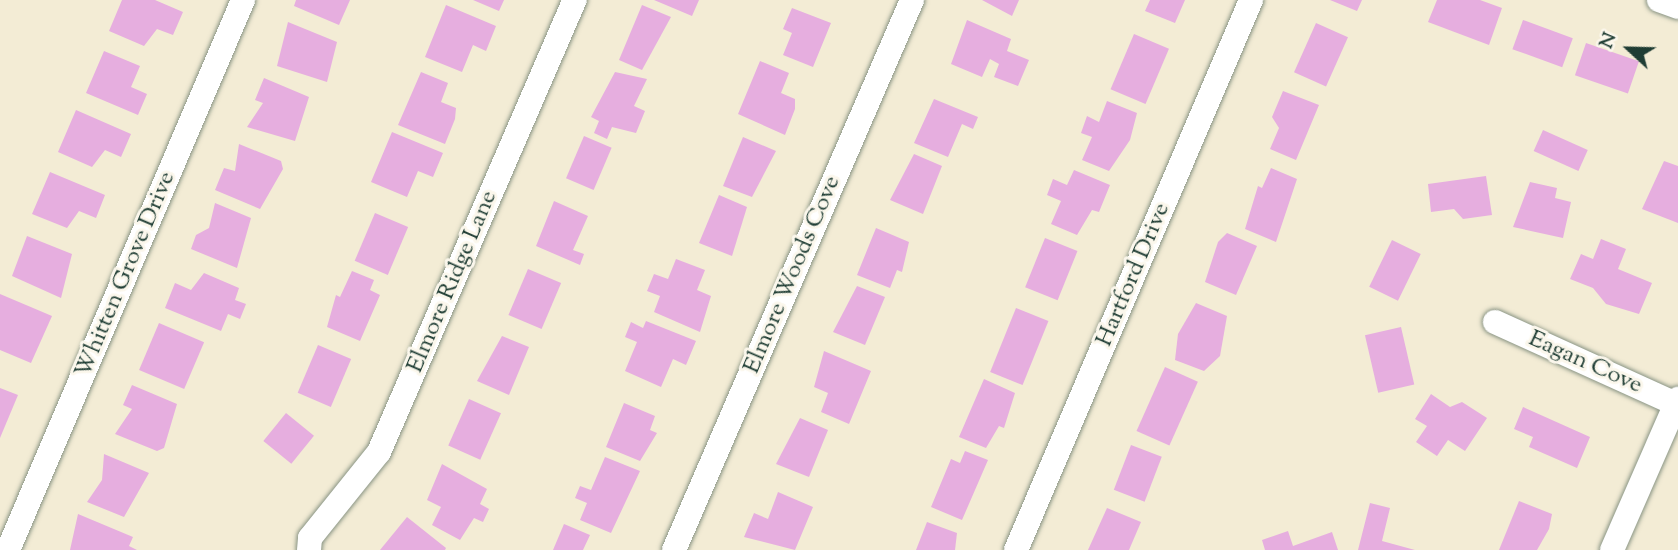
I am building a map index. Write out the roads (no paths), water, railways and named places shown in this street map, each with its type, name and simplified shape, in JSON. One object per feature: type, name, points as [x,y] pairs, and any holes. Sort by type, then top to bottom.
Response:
[{"type":"street","name":"Whitten Grove Drive","points":[[8,550],[243,0]]},
{"type":"street","name":"Elmore Ridge Lane","points":[[309,550],[310,538],[379,452],[575,0]]},
{"type":"street","name":"Elmore Woods Cove","points":[[674,550],[912,0]]},
{"type":"street","name":"Hartford Drive","points":[[1017,550],[1251,0]]},
{"type":"street","points":[[1659,0],[1678,7]]},
{"type":"street","name":"Eagan Cove","points":[[1495,321],[1677,401]]},
{"type":"street","points":[[1612,550],[1677,401]]}]
